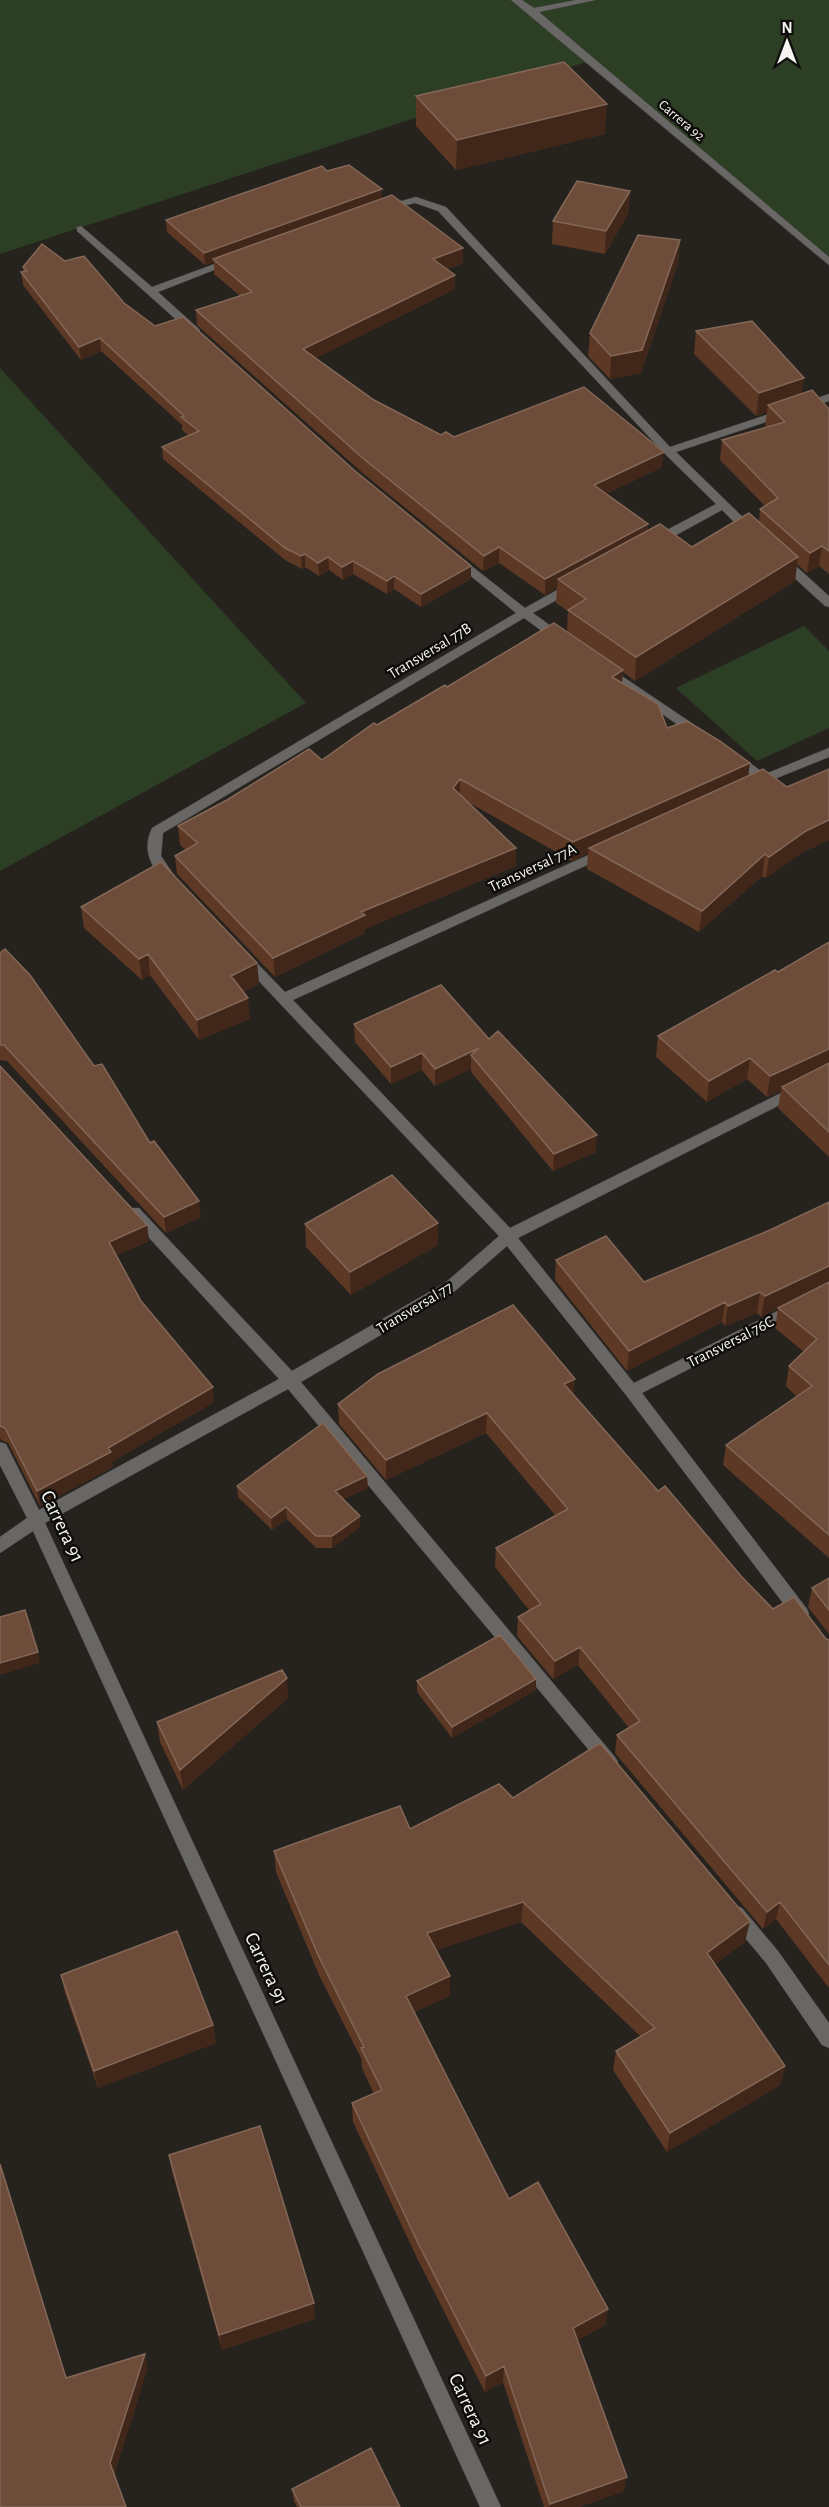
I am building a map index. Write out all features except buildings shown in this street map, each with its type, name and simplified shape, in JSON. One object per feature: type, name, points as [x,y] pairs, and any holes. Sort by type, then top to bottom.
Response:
[{"type":"street","name":"Carrera 92","points":[[516,0],[532,11],[829,262]]},
{"type":"street","points":[[532,11],[591,0]]},
{"type":"street","points":[[372,211],[394,203],[416,200],[442,209],[668,451],[722,505],[829,603]]},
{"type":"street","points":[[81,229],[202,338]]},
{"type":"street","points":[[150,291],[239,259]]},
{"type":"street","points":[[668,451],[829,397]]},
{"type":"street","points":[[639,551],[722,505]]},
{"type":"street","points":[[442,546],[524,613],[572,646]]},
{"type":"street","name":"Transversal 77B","points":[[181,890],[157,865],[152,847],[158,831],[524,613],[586,579]]},
{"type":"street","points":[[601,666],[706,739]]},
{"type":"street","points":[[743,789],[829,752]]},
{"type":"street","points":[[726,753],[764,779]]},
{"type":"street","name":"Transversal 77A","points":[[283,999],[614,848]]},
{"type":"street","points":[[236,949],[508,1236],[632,1391],[808,1623]]},
{"type":"street","name":"Transversal 77","points":[[0,1546],[36,1520],[290,1380],[450,1287],[508,1236],[829,1074]]},
{"type":"street","points":[[121,1197],[290,1380],[619,1774]]},
{"type":"street","name":"Transversal 76C","points":[[632,1391],[829,1291]]},
{"type":"street","name":"Carrera 91","points":[[0,1449],[36,1520],[491,2507]]},
{"type":"street","points":[[726,1902],[772,1958],[829,2039]]},
{"type":"green space","points":[[0,0],[829,0],[829,263],[586,62],[0,254]]},
{"type":"green space","points":[[0,368],[306,703],[0,871]]},
{"type":"green space","points":[[804,626],[829,651],[829,728],[757,761],[676,688]]}]
